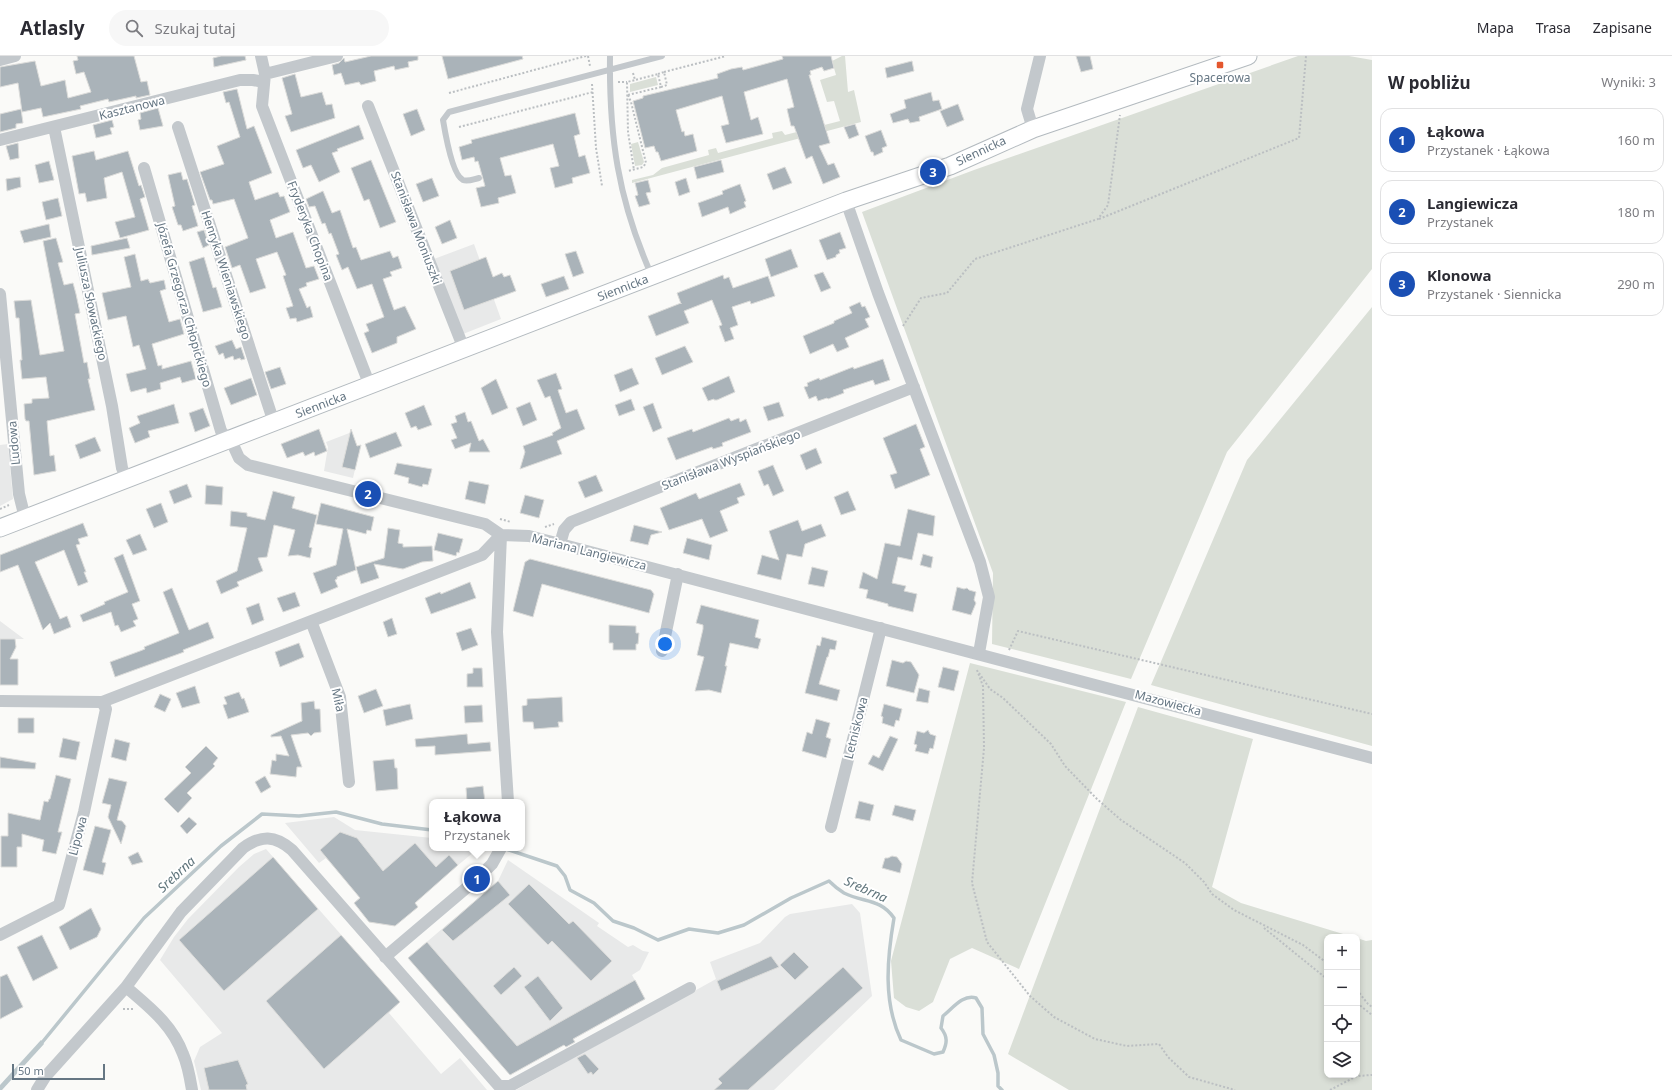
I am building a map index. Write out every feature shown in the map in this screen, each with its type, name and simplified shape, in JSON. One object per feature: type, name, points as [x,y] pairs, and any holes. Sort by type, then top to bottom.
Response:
[{"type":"main road","name":"Siennicka","points":[[0,528],[846,201],[950,166],[1033,129],[1248,56]]},
{"type":"street","points":[[0,60],[15,56]]},
{"type":"street","name":"Fryderyka Chopina","points":[[261,56],[265,78],[262,106],[370,386]]},
{"type":"street","name":"Kasztanowa","points":[[0,140],[240,80],[265,78],[337,56]]},
{"type":"street","points":[[1033,129],[1027,109],[1040,56]]},
{"type":"street","name":"Stanisława Moniuszki","points":[[368,106],[464,349]]},
{"type":"street","name":"Juliusza Słowackiego","points":[[54,127],[112,406],[122,468],[127,480]]},
{"type":"street","name":"Henryka Wieniawskiego","points":[[178,127],[274,422]]},
{"type":"street","name":"Józefa Grzegorza Chłopickiego","points":[[144,168],[221,431],[228,441]]},
{"type":"street","points":[[846,201],[896,340],[980,562],[990,598],[979,653]]},
{"type":"street","name":"Ludowa","points":[[0,294],[19,494],[25,518]]},
{"type":"street","name":"Stanisława Wyspiańskiego","points":[[560,544],[564,530],[571,522],[914,388]]},
{"type":"street","points":[[228,441],[234,447],[239,458],[248,465],[485,524],[501,535]]},
{"type":"street","points":[[0,701],[102,702],[482,555],[501,535]]},
{"type":"street","points":[[501,535],[497,632],[508,799]]},
{"type":"street","name":"Mariana Langiewicza","points":[[501,535],[529,536],[964,649]]},
{"type":"street","points":[[662,651],[678,574]]},
{"type":"street","name":"Miła","points":[[311,621],[340,696],[349,782]]},
{"type":"street","name":"Letniskowa","points":[[831,827],[881,628]]},
{"type":"street","name":"Mazowiecka","points":[[964,649],[1372,758]]},
{"type":"street","name":"Lipowa","points":[[0,935],[58,905],[87,797],[106,709],[102,702]]},
{"type":"street","points":[[37,1090],[46,1077],[126,987],[181,912],[223,867],[251,843],[264,838],[278,839],[292,850],[495,1083],[504,1087],[690,988]]},
{"type":"street","points":[[385,957],[470,886],[498,853]]},
{"type":"street","points":[[126,987],[153,1009],[168,1026],[180,1047],[187,1067],[192,1090]]},
{"type":"lane","points":[[610,56],[613,138],[619,179],[628,215],[652,276]]},
{"type":"lane","points":[[479,178],[467,181],[459,176],[448,147],[443,120],[449,112],[662,56]]},
{"type":"path","points":[[449,93],[586,56]]},
{"type":"path","points":[[628,96],[631,102],[646,163],[634,170],[628,132],[627,82],[726,56]]},
{"type":"path","points":[[896,340],[921,298],[947,293],[975,259],[1098,219],[1299,138],[1306,56]]},
{"type":"path","points":[[630,65],[635,80]]},
{"type":"path","points":[[628,96],[667,85],[664,72]]},
{"type":"path","points":[[592,74],[596,148],[602,186]]},
{"type":"path","points":[[658,74],[661,87]]},
{"type":"path","points":[[459,127],[592,92]]},
{"type":"path","points":[[1098,219],[1108,205],[1120,112]]},
{"type":"path","points":[[0,510],[15,503]]},
{"type":"path","points":[[1004,660],[1018,631],[1372,714]]},
{"type":"path","points":[[979,653],[977,670],[983,686],[984,748],[972,883],[988,942],[1030,996],[1054,1017],[1095,1039],[1127,1046],[1159,1044],[1168,1057],[1189,1077],[1235,1090]]},
{"type":"path","points":[[977,670],[990,689],[1013,706],[1051,744],[1064,766],[1121,820],[1185,863],[1204,882],[1212,894],[1234,910],[1303,945],[1324,962]]},
{"type":"path","points":[[1260,924],[1324,977]]},
{"type":"path","points":[[1360,994],[1372,1007]]},
{"type":"path","points":[[1360,1005],[1372,1015]]},
{"type":"path","points":[[1330,1090],[1357,1076],[1372,1075]]},
{"type":"shaded area","points":[[845,56],[848,92],[854,90],[861,122],[632,183],[632,180],[653,175],[662,168],[709,155],[708,150],[716,148],[718,153],[773,138],[772,133],[782,131],[785,135],[840,121],[834,101],[827,102],[820,80],[836,75],[832,61]]},
{"type":"shaded area","points":[[1298,56],[1349,56],[1372,60],[1372,269],[1227,452],[1131,679],[992,644],[993,573],[862,212],[974,170]]},
{"type":"shaded area","points":[[656,77],[658,85],[630,92],[630,84]]},
{"type":"shaded area","points":[[638,142],[644,162],[642,165],[635,166],[631,144]]},
{"type":"shaded area","points":[[474,244],[501,319],[463,334],[434,259]]},
{"type":"shaded area","points":[[1372,307],[1372,746],[1151,685],[1247,460]]},
{"type":"shaded area","points":[[352,432],[359,452],[353,478],[324,471],[328,447],[326,442]]},
{"type":"shaded area","points":[[8,444],[13,499],[0,506],[0,445]]},
{"type":"shaded area","points":[[0,621],[24,639],[0,639]]},
{"type":"shaded area","points":[[970,663],[1126,702],[1019,969],[972,948],[950,959],[933,1002],[919,1011],[906,1007],[894,998],[891,961]]},
{"type":"shaded area","points":[[1138,707],[1253,739],[1212,887],[1241,903],[1343,934],[1324,934],[1324,1078],[1360,1078],[1360,939],[1366,941],[1372,940],[1372,1090],[1069,1090],[1008,1054]]},
{"type":"shaded area","points":[[334,817],[355,830],[429,838],[429,851],[475,851],[414,902],[418,907],[395,926],[382,924],[385,921],[372,912],[366,918],[354,903],[360,897],[326,858],[319,863],[285,823]]},
{"type":"shaded area","points":[[266,849],[400,1002],[389,1013],[441,1074],[460,1058],[487,1090],[201,1090],[194,1061],[200,1047],[222,1033],[160,960],[174,937],[188,919],[239,867],[254,854]]},
{"type":"shaded area","points":[[508,860],[599,923],[597,926],[628,947],[633,945],[643,951],[649,952],[640,970],[632,975],[645,999],[510,1075],[408,958],[498,881]]},
{"type":"shaded area","points":[[852,904],[860,913],[872,996],[774,1090],[516,1090],[716,979],[710,962],[760,943],[785,917],[790,914]]},
{"type":"shaded area","points":[[41,1040],[44,1044],[2,1090],[0,1090],[0,1085]]},
{"type":"building","points":[[77,56],[134,56],[141,82],[147,81],[150,95],[136,98],[136,96],[109,102],[108,99],[80,106],[81,109],[43,117],[41,108],[22,112],[18,83],[0,87],[0,67],[35,61],[41,86],[65,80],[68,98],[91,92],[84,72],[76,74],[73,61],[78,60]]},
{"type":"building","points":[[221,56],[245,56],[246,60],[214,67],[213,58]]},
{"type":"building","points":[[371,56],[418,56],[418,60],[408,62],[409,67],[395,70],[394,66],[374,71],[376,81],[361,85],[359,82],[345,85],[341,73],[334,75],[332,65],[339,63],[344,58],[345,62]]},
{"type":"building","points":[[442,56],[522,56],[523,59],[448,79]]},
{"type":"building","points":[[782,56],[831,56],[834,68],[824,71],[822,67],[810,71],[811,75],[809,75],[830,143],[819,146],[828,165],[834,163],[840,177],[823,184],[812,156],[806,159],[794,126],[791,126],[787,109],[794,107],[787,79],[744,92],[751,120],[758,117],[763,134],[726,143],[721,126],[729,124],[722,96],[676,110],[682,132],[684,131],[685,136],[693,134],[697,151],[661,161],[654,146],[645,148],[633,101],[643,98],[643,96],[718,78],[717,74],[731,69],[742,67],[743,70],[783,59]]},
{"type":"building","points":[[1076,56],[1090,56],[1093,69],[1081,72]]},
{"type":"building","points":[[912,61],[914,71],[887,78],[885,68]]},
{"type":"building","points":[[295,74],[301,97],[322,92],[326,105],[332,104],[335,118],[291,132],[285,116],[292,114],[282,78]]},
{"type":"building","points":[[237,89],[247,129],[254,126],[272,173],[249,182],[255,200],[278,192],[280,197],[284,196],[290,212],[270,220],[276,238],[293,232],[306,268],[314,266],[319,279],[306,283],[307,286],[299,289],[307,308],[310,306],[313,317],[297,322],[296,318],[290,319],[286,308],[293,306],[283,276],[286,275],[277,252],[256,259],[266,288],[250,293],[240,265],[232,268],[225,247],[248,238],[234,199],[213,204],[212,200],[210,200],[200,172],[224,164],[217,146],[240,137],[229,102],[226,103],[223,92]]},
{"type":"building","points":[[931,92],[933,101],[939,100],[942,109],[919,117],[920,121],[910,123],[908,119],[893,123],[890,114],[906,108],[904,100]]},
{"type":"building","points":[[958,104],[964,120],[947,127],[940,111]]},
{"type":"building","points":[[158,108],[163,126],[140,130],[138,120],[141,119],[140,113]]},
{"type":"building","points":[[21,109],[23,123],[16,124],[16,128],[0,132],[0,114]]},
{"type":"building","points":[[417,109],[425,130],[411,136],[403,114]]},
{"type":"building","points":[[575,113],[580,134],[574,136],[579,157],[585,155],[590,173],[572,178],[573,183],[555,188],[550,168],[559,166],[553,144],[500,158],[505,176],[511,175],[516,193],[498,198],[499,203],[481,207],[476,188],[485,186],[478,161],[475,162],[474,157],[462,160],[459,147],[472,143],[471,140]]},
{"type":"building","points":[[112,120],[114,127],[110,128],[112,134],[96,138],[93,125]]},
{"type":"building","points":[[855,124],[859,135],[849,139],[844,127]]},
{"type":"building","points":[[359,125],[364,139],[337,149],[338,151],[332,153],[340,172],[319,182],[311,165],[303,168],[296,150]]},
{"type":"building","points":[[881,130],[887,146],[882,148],[883,152],[874,156],[865,136]]},
{"type":"building","points":[[18,143],[19,158],[10,160],[6,146]]},
{"type":"building","points":[[94,151],[96,160],[128,151],[139,186],[141,185],[145,197],[140,199],[149,230],[120,238],[115,222],[135,217],[122,172],[104,178],[107,198],[87,202],[85,193],[79,194],[72,156]]},
{"type":"building","points":[[371,160],[396,222],[380,228],[369,199],[364,201],[351,168]]},
{"type":"building","points":[[721,160],[724,172],[697,179],[694,167]]},
{"type":"building","points":[[49,161],[54,180],[39,183],[35,165]]},
{"type":"building","points":[[785,167],[792,183],[773,190],[767,174]]},
{"type":"building","points":[[181,172],[183,180],[187,179],[195,205],[192,206],[198,226],[183,231],[181,225],[178,225],[172,207],[175,206],[168,175]]},
{"type":"building","points":[[20,177],[21,187],[7,191],[6,179]]},
{"type":"building","points":[[432,178],[439,196],[423,202],[416,184]]},
{"type":"building","points":[[686,178],[690,192],[679,196],[675,182]]},
{"type":"building","points":[[648,180],[651,192],[646,193],[650,204],[639,207],[635,196],[638,195],[635,183]]},
{"type":"building","points":[[740,184],[746,201],[744,202],[746,207],[730,214],[728,207],[702,217],[698,203],[723,194],[722,191]]},
{"type":"building","points":[[323,191],[332,213],[340,210],[353,248],[356,247],[361,260],[390,251],[393,258],[398,256],[402,268],[390,272],[392,276],[383,279],[394,310],[405,306],[416,329],[397,337],[397,343],[372,353],[364,333],[369,331],[366,324],[384,317],[372,284],[357,289],[348,267],[342,270],[336,255],[339,254],[331,233],[329,234],[325,223],[322,224],[315,206],[309,207],[306,199]]},
{"type":"building","points":[[58,198],[62,216],[46,220],[42,202]]},
{"type":"building","points":[[450,220],[457,238],[442,244],[435,227]]},
{"type":"building","points":[[49,224],[51,237],[24,243],[20,231]]},
{"type":"building","points":[[204,230],[209,245],[203,248],[197,232]]},
{"type":"building","points":[[840,232],[846,248],[839,250],[840,253],[836,255],[836,257],[827,260],[819,240]]},
{"type":"building","points":[[56,238],[63,262],[58,263],[64,285],[73,283],[76,294],[80,313],[75,314],[84,363],[87,362],[90,379],[88,379],[95,410],[47,421],[50,456],[54,455],[56,471],[34,475],[29,421],[26,421],[25,419],[24,404],[32,403],[32,399],[49,398],[46,377],[22,379],[19,318],[16,318],[14,301],[31,300],[40,355],[64,351],[43,241]]},
{"type":"building","points":[[127,238],[130,248],[92,255],[91,246]]},
{"type":"building","points":[[791,249],[798,267],[771,277],[765,259]]},
{"type":"building","points":[[576,251],[584,273],[573,277],[565,254]]},
{"type":"building","points":[[135,254],[141,281],[148,279],[150,283],[164,280],[166,289],[160,291],[169,322],[180,319],[184,334],[152,344],[158,366],[162,365],[162,369],[191,361],[196,379],[182,383],[180,377],[160,383],[161,389],[147,393],[146,388],[131,392],[130,390],[126,374],[146,369],[139,345],[133,347],[126,316],[108,320],[102,293],[131,287],[124,257]]},
{"type":"building","points":[[204,257],[213,288],[216,287],[222,307],[203,312],[189,262]]},
{"type":"building","points":[[486,257],[493,277],[502,273],[504,277],[510,275],[516,291],[464,310],[450,271]]},
{"type":"building","points":[[823,272],[831,288],[821,292],[814,275]]},
{"type":"building","points":[[723,275],[724,279],[729,277],[733,288],[768,276],[775,296],[751,304],[750,301],[732,307],[738,325],[730,328],[734,339],[725,342],[719,326],[722,325],[712,300],[684,311],[689,323],[656,336],[648,316],[681,303],[677,293]]},
{"type":"building","points":[[564,276],[569,289],[546,297],[541,284]]},
{"type":"building","points":[[860,302],[862,307],[865,306],[870,317],[865,319],[869,327],[845,338],[849,347],[837,352],[833,344],[810,354],[803,336],[834,323],[834,321],[852,313],[849,307]]},
{"type":"building","points":[[232,340],[236,349],[241,347],[245,359],[241,360],[240,358],[234,360],[233,356],[225,359],[223,353],[219,355],[215,346]]},
{"type":"building","points":[[685,346],[693,362],[662,375],[655,358]]},
{"type":"building","points":[[883,359],[890,380],[875,385],[873,380],[843,390],[844,393],[828,399],[818,401],[816,396],[809,399],[804,387],[808,386],[807,383],[819,378],[820,380],[853,367],[854,369]]},
{"type":"building","points":[[280,367],[286,384],[271,389],[265,372]]},
{"type":"building","points":[[632,368],[639,384],[620,392],[614,375]]},
{"type":"building","points":[[556,373],[562,389],[558,390],[566,413],[577,409],[585,429],[557,441],[562,454],[520,469],[525,452],[523,446],[553,435],[552,433],[561,428],[550,396],[545,398],[537,380]]},
{"type":"building","points":[[729,376],[735,392],[717,400],[714,399],[708,401],[702,388]]},
{"type":"building","points":[[251,378],[257,395],[231,405],[224,388]]},
{"type":"building","points":[[496,379],[508,408],[492,415],[481,388]]},
{"type":"building","points":[[631,399],[635,410],[619,416],[615,405]]},
{"type":"building","points":[[530,402],[537,420],[523,426],[516,408]]},
{"type":"building","points":[[779,402],[784,416],[768,421],[763,407]]},
{"type":"building","points":[[653,403],[662,428],[653,432],[643,407]]},
{"type":"building","points":[[174,404],[179,423],[148,431],[150,437],[135,443],[129,428],[140,423],[137,416]]},
{"type":"building","points":[[424,405],[432,425],[418,430],[416,426],[411,428],[405,413]]},
{"type":"building","points":[[203,408],[210,426],[195,432],[189,413]]},
{"type":"building","points":[[465,412],[468,422],[471,421],[479,441],[483,439],[490,452],[469,452],[471,443],[455,449],[451,440],[457,438],[451,424],[457,422],[455,416]]},
{"type":"building","points":[[729,418],[731,421],[739,418],[740,422],[746,419],[751,432],[722,443],[723,446],[713,449],[712,447],[676,460],[667,438],[692,429],[693,432]]},
{"type":"building","points":[[916,424],[925,447],[920,449],[930,475],[895,489],[890,475],[897,473],[883,438]]},
{"type":"building","points":[[319,429],[327,451],[315,456],[314,452],[305,456],[303,452],[287,458],[281,444]]},
{"type":"building","points":[[351,429],[357,446],[361,445],[355,470],[342,467]]},
{"type":"building","points":[[396,432],[402,446],[370,458],[365,444]]},
{"type":"building","points":[[95,437],[101,451],[80,459],[75,445]]},
{"type":"building","points":[[816,448],[822,463],[806,470],[800,455]]},
{"type":"building","points":[[397,463],[432,469],[428,485],[423,484],[422,487],[408,483],[409,478],[394,474]]},
{"type":"building","points":[[773,465],[784,491],[773,496],[768,484],[764,486],[758,471]]},
{"type":"building","points":[[596,475],[603,491],[585,498],[578,482]]},
{"type":"building","points":[[469,481],[489,485],[485,504],[465,499]]},
{"type":"building","points":[[740,483],[745,495],[737,498],[739,503],[720,511],[728,531],[710,538],[702,519],[669,530],[660,508],[696,493],[699,499]]},
{"type":"building","points":[[187,484],[192,497],[174,504],[169,491]]},
{"type":"building","points":[[206,485],[223,487],[222,505],[205,504]]},
{"type":"building","points":[[273,491],[295,497],[292,508],[317,515],[309,547],[312,548],[310,558],[298,555],[288,556],[295,530],[274,525],[267,557],[258,558],[263,571],[237,582],[239,586],[221,594],[216,581],[237,571],[247,528],[230,526],[231,511],[247,513],[247,516],[265,520]]},
{"type":"building","points":[[848,491],[856,510],[841,515],[834,497]]},
{"type":"building","points":[[525,495],[544,500],[539,518],[520,513]]},
{"type":"building","points":[[161,503],[168,522],[154,528],[146,509]]},
{"type":"building","points":[[321,503],[374,517],[371,531],[367,530],[366,534],[347,529],[356,570],[337,577],[335,580],[338,587],[321,594],[313,573],[336,565],[343,529],[316,524]]},
{"type":"building","points":[[908,509],[935,516],[933,536],[918,533],[912,560],[898,557],[892,583],[906,586],[904,591],[917,594],[913,612],[888,606],[888,604],[866,598],[868,590],[859,588],[863,572],[877,579],[885,543],[900,546]]},
{"type":"building","points":[[798,520],[802,531],[821,524],[826,536],[805,544],[802,557],[787,554],[781,580],[757,574],[762,555],[779,560],[769,531]]},
{"type":"building","points":[[83,523],[88,536],[78,539],[80,544],[76,545],[88,582],[78,586],[64,550],[35,562],[60,619],[67,616],[71,627],[54,634],[50,623],[43,630],[18,565],[0,572],[0,555]]},
{"type":"building","points":[[634,525],[662,532],[651,535],[648,545],[630,541]]},
{"type":"building","points":[[388,528],[400,530],[398,543],[403,544],[403,547],[432,546],[433,561],[422,562],[403,569],[374,564],[379,578],[361,584],[356,567],[384,558]]},
{"type":"building","points":[[438,533],[463,539],[459,553],[457,552],[456,556],[434,550]]},
{"type":"building","points":[[140,534],[147,550],[133,555],[126,540]]},
{"type":"building","points":[[687,538],[712,545],[709,560],[683,553]]},
{"type":"building","points":[[123,554],[140,601],[132,604],[138,619],[133,621],[136,626],[121,632],[118,625],[115,626],[111,612],[83,622],[80,615],[105,604],[104,602],[128,592],[114,558]]},
{"type":"building","points":[[923,554],[933,557],[931,568],[920,565]]},
{"type":"building","points":[[530,559],[651,590],[654,594],[649,613],[542,584],[533,617],[513,611],[525,562]]},
{"type":"building","points":[[812,567],[828,571],[824,587],[808,584]]},
{"type":"building","points":[[470,582],[476,598],[431,614],[425,598],[440,592],[441,594]]},
{"type":"building","points":[[957,587],[964,589],[967,588],[976,592],[974,600],[976,603],[971,615],[952,610]]},
{"type":"building","points":[[172,588],[189,630],[208,622],[214,638],[183,650],[184,652],[115,677],[110,662],[145,649],[144,647],[179,633],[163,592]]},
{"type":"building","points":[[295,592],[300,606],[283,612],[277,598]]},
{"type":"building","points":[[259,603],[264,620],[252,625],[246,608]]},
{"type":"building","points":[[701,605],[759,620],[755,637],[761,639],[758,649],[730,643],[721,693],[709,690],[695,691],[704,657],[697,655],[703,629],[703,625],[696,623]]},
{"type":"building","points":[[392,618],[397,634],[388,637],[383,622]]},
{"type":"building","points":[[609,625],[636,626],[636,633],[639,633],[636,650],[613,650],[613,643],[609,643]]},
{"type":"building","points":[[471,628],[478,645],[462,651],[456,633]]},
{"type":"building","points":[[822,637],[837,641],[835,650],[830,649],[819,684],[840,690],[837,701],[805,693],[817,645],[820,646]]},
{"type":"building","points":[[0,639],[15,639],[16,647],[10,659],[18,659],[18,685],[0,685]]},
{"type":"building","points":[[299,643],[304,657],[280,667],[275,652]]},
{"type":"building","points":[[892,660],[903,663],[906,661],[911,662],[919,675],[914,693],[886,686]]},
{"type":"building","points":[[943,667],[959,671],[954,691],[938,687]]},
{"type":"building","points":[[473,668],[482,668],[483,687],[467,687],[467,674],[473,673]]},
{"type":"building","points":[[195,686],[200,703],[182,708],[176,693]]},
{"type":"building","points":[[919,688],[930,691],[928,703],[916,701]]},
{"type":"building","points":[[376,689],[383,706],[364,713],[358,696]]},
{"type":"building","points":[[239,692],[242,699],[244,698],[249,712],[228,719],[223,705],[227,704],[224,697]]},
{"type":"building","points":[[160,694],[171,699],[165,712],[154,707]]},
{"type":"building","points":[[562,697],[563,722],[558,722],[559,727],[534,729],[533,722],[523,722],[522,706],[527,705],[527,699]]},
{"type":"building","points":[[314,701],[315,709],[320,709],[321,732],[314,733],[311,736],[308,733],[291,735],[302,767],[297,767],[296,777],[270,774],[272,760],[276,761],[276,754],[289,756],[281,736],[271,737],[271,735],[302,721],[301,703]]},
{"type":"building","points":[[410,704],[413,719],[386,726],[383,710]]},
{"type":"building","points":[[884,704],[902,709],[899,721],[896,720],[894,727],[882,723],[883,717],[881,716]]},
{"type":"building","points":[[482,705],[483,722],[465,723],[464,706]]},
{"type":"building","points":[[18,718],[34,718],[34,733],[18,733]]},
{"type":"building","points":[[816,719],[830,723],[826,737],[831,739],[826,758],[802,751],[807,732],[812,734]]},
{"type":"building","points":[[928,730],[930,734],[936,736],[933,749],[930,748],[928,754],[915,751],[917,745],[914,744],[917,731],[924,733]]},
{"type":"building","points":[[467,734],[468,744],[490,742],[491,751],[435,755],[435,746],[416,747],[415,739]]},
{"type":"building","points":[[890,736],[898,739],[883,771],[868,764],[873,755],[879,758]]},
{"type":"building","points":[[63,738],[80,742],[76,760],[59,757]]},
{"type":"building","points":[[115,739],[130,743],[126,761],[111,757]]},
{"type":"building","points":[[206,746],[218,758],[213,764],[215,766],[187,793],[192,798],[178,813],[164,799],[191,773],[185,767]]},
{"type":"building","points":[[0,757],[36,763],[35,769],[0,768]]},
{"type":"building","points":[[394,759],[395,768],[397,768],[398,789],[376,791],[373,761]]},
{"type":"building","points":[[56,775],[71,779],[58,832],[62,832],[56,854],[42,851],[44,840],[22,834],[22,847],[17,847],[17,867],[1,867],[1,836],[8,836],[8,813],[40,820],[44,801],[48,802],[50,799]]},
{"type":"building","points":[[265,776],[271,787],[261,793],[255,782]]},
{"type":"building","points":[[109,778],[127,782],[117,820],[122,821],[126,826],[121,844],[108,817],[111,805],[102,803]]},
{"type":"building","points":[[483,786],[485,799],[467,799],[466,788]]},
{"type":"building","points":[[859,801],[874,805],[870,821],[855,818]]},
{"type":"building","points":[[895,805],[916,810],[913,821],[892,815]]},
{"type":"building","points":[[189,817],[197,824],[187,834],[180,826]]},
{"type":"building","points":[[95,826],[111,830],[102,862],[106,863],[103,875],[83,870]]},
{"type":"building","points":[[340,832],[357,838],[383,871],[415,843],[436,867],[449,855],[458,865],[415,903],[418,907],[395,926],[369,922],[354,903],[360,898],[320,850]]},
{"type":"building","points":[[138,852],[143,862],[132,865],[128,857]]},
{"type":"building","points":[[892,856],[897,857],[902,864],[900,873],[882,868],[885,858]]},
{"type":"building","points":[[273,857],[318,909],[224,991],[179,940]]},
{"type":"building","points":[[498,881],[510,895],[453,941],[442,930]]},
{"type":"building","points":[[529,884],[569,924],[573,921],[612,961],[591,981],[552,941],[548,945],[508,904]]},
{"type":"building","points":[[91,908],[101,929],[97,937],[70,950],[59,927]]},
{"type":"building","points":[[42,935],[58,968],[33,981],[17,947]]},
{"type":"building","points":[[341,935],[400,1002],[324,1069],[266,1001]]},
{"type":"building","points":[[427,942],[517,1046],[635,980],[645,999],[573,1039],[575,1042],[566,1047],[564,1045],[510,1075],[408,958]]},
{"type":"building","points":[[794,952],[809,967],[795,980],[780,965]]},
{"type":"building","points":[[771,956],[779,967],[721,991],[717,981]]},
{"type":"building","points":[[514,967],[522,976],[501,995],[493,986]]},
{"type":"building","points":[[843,967],[863,988],[748,1090],[714,1090],[722,1083],[718,1079]]},
{"type":"building","points":[[7,974],[23,1007],[0,1019],[0,977]]},
{"type":"building","points":[[538,976],[563,1008],[550,1021],[524,987]]},
{"type":"building","points":[[585,1054],[599,1069],[593,1075],[591,1072],[588,1074],[577,1058]]},
{"type":"building","points":[[238,1060],[248,1084],[246,1085],[247,1090],[209,1090],[204,1068]]},
{"type":"waterway","name":"Srebrna","points":[[40,1045],[144,918],[221,846],[262,814],[299,816],[336,812],[382,824],[429,830]]},
{"type":"waterway","name":"Srebrna","points":[[512,851],[557,866],[565,876],[570,890],[594,903],[613,921],[634,928],[658,940],[689,929],[718,933],[744,925],[791,898],[829,881],[844,893],[877,904],[883,907],[894,918],[888,965],[888,980],[891,1011],[901,1040],[934,1054],[943,1052],[946,1040],[945,1034],[941,1028],[943,1016],[962,1000],[971,997],[976,998],[982,1008],[983,1034],[994,1055],[998,1073],[998,1086],[1002,1090]]},
{"type":"place","name":"Spacerowa","points":[[1220,65]]},
{"type":"place","name":"Klonowa","points":[[933,172]]},
{"type":"place","name":"Langiewicza","points":[[368,494]]},
{"type":"place","name":"Łąkowa","points":[[477,879]]}]
